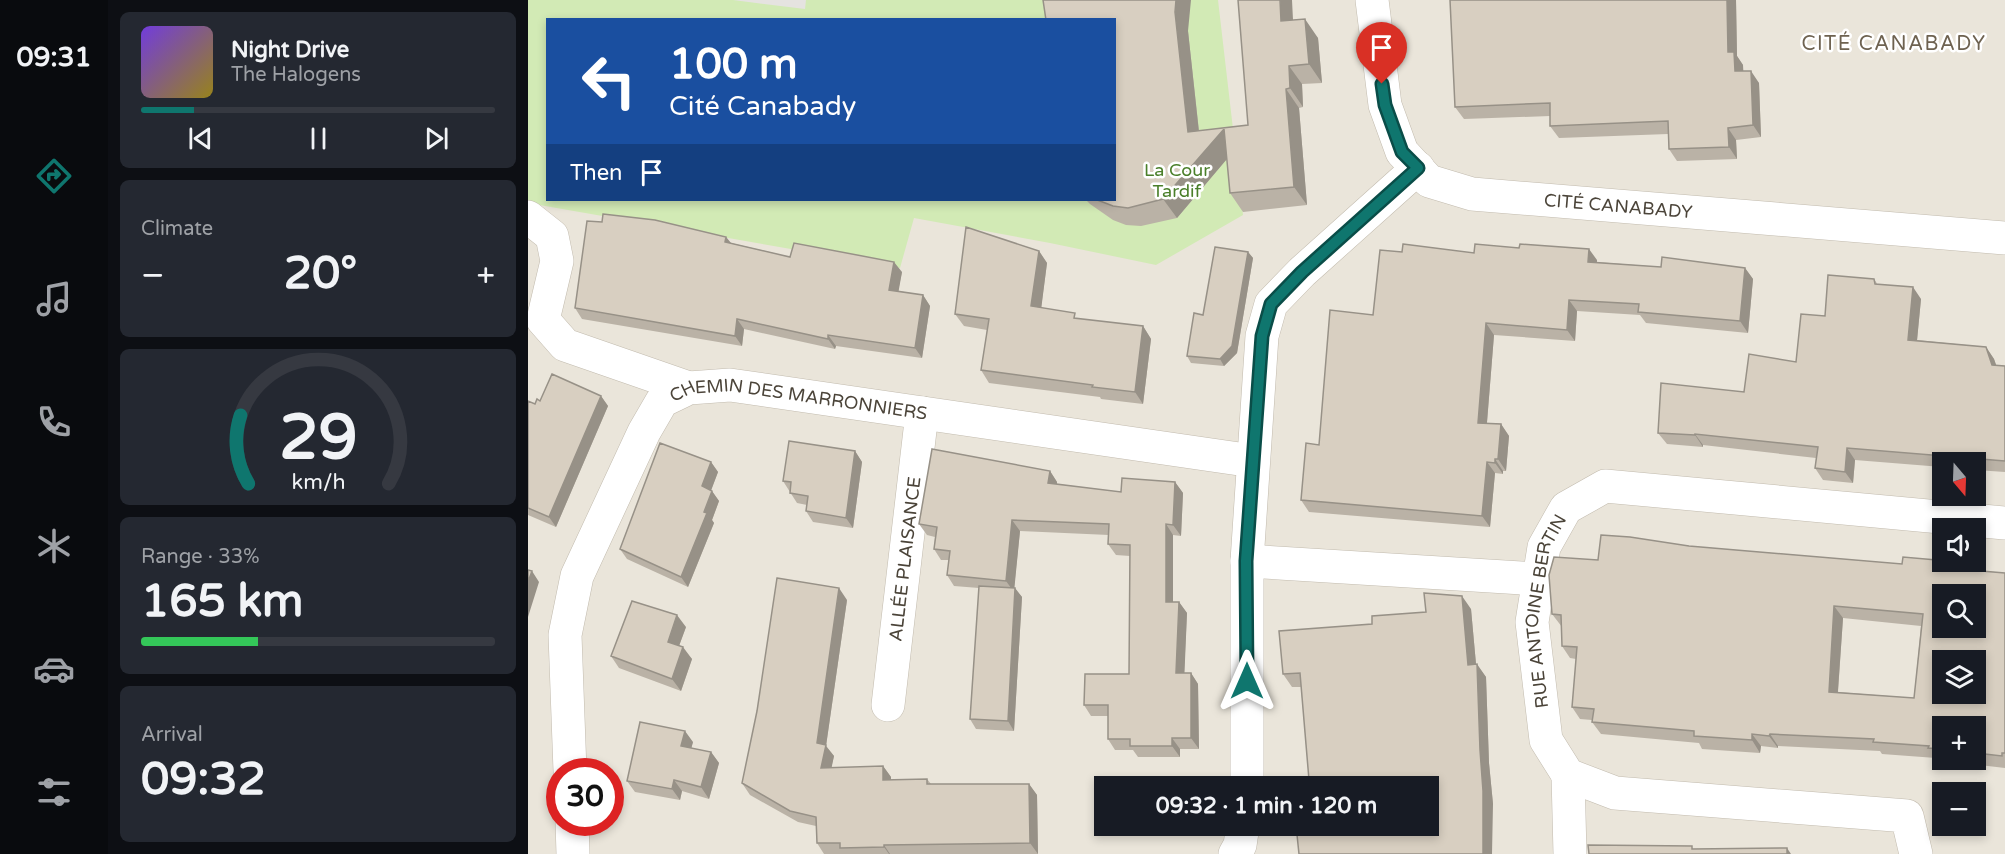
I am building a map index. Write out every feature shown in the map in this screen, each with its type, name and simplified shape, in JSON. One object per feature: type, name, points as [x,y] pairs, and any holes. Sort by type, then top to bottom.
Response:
[{"type":"street","name":"CITÉ CANABADY","points":[[1372,0],[1385,105],[1402,152],[1429,182],[1472,194],[2005,237]]},
{"type":"street","points":[[1247,776],[1246,561],[1262,336],[1271,304],[1302,272],[1418,168]]},
{"type":"street","points":[[528,217],[552,236],[557,261],[543,320],[565,345],[689,388]]},
{"type":"street","name":"CHEMIN DES MARRONNIERS","points":[[570,758],[565,635],[577,576],[644,432],[662,401],[689,388],[730,385],[1253,461]]},
{"type":"street","name":"ALLÉE PLAISANCE","points":[[888,705],[922,413]]},
{"type":"street","name":"RUE ANTOINE BERTIN","points":[[1569,775],[1546,740],[1532,622],[1544,548],[1566,508],[1605,486],[2005,523]]},
{"type":"street","points":[[1246,561],[1539,579]]},
{"type":"street","points":[[1570,854],[1569,775],[1616,793],[1907,816],[1916,854]]},
{"type":"street","points":[[572,836],[573,854]]},
{"type":"street","points":[[1235,854],[1241,836]]},
{"type":"shaded area","points":[[528,0],[2005,0],[2005,854],[528,854]]},
{"type":"shaded area","points":[[733,0],[806,0],[805,9]]},
{"type":"green space","name":"La Cour Tardif","points":[[528,0],[1218,0],[1243,215],[1156,265],[914,218],[900,268],[528,203]]},
{"type":"building","points":[[1043,0],[1176,0],[1175,12],[1188,132],[1248,125],[1238,0],[1280,0],[1281,21],[1305,19],[1309,64],[1289,66],[1290,88],[1286,89],[1294,187],[1230,193],[1224,129],[1163,199],[1128,208],[1100,201],[1116,201],[1116,18],[1046,18]]},
{"type":"building","points":[[1450,0],[1727,0],[1728,52],[1734,52],[1735,71],[1751,71],[1753,125],[1728,128],[1729,147],[1669,149],[1668,121],[1550,126],[1550,103],[1455,107]]},
{"type":"building","points":[[603,214],[655,220],[726,237],[725,242],[790,257],[794,243],[894,262],[889,290],[923,295],[915,348],[828,335],[828,339],[737,319],[735,336],[575,308],[587,221],[602,222]]},
{"type":"building","points":[[966,227],[1039,251],[1031,306],[1075,313],[1074,318],[1143,326],[1135,392],[981,370],[989,319],[955,314]]},
{"type":"building","points":[[1403,244],[1474,253],[1475,244],[1519,248],[1520,244],[1589,249],[1588,262],[1661,267],[1662,257],[1745,268],[1740,321],[1638,312],[1639,304],[1569,300],[1567,330],[1486,323],[1478,423],[1501,424],[1498,459],[1495,459],[1495,463],[1487,462],[1482,516],[1301,500],[1306,443],[1319,445],[1330,310],[1373,315],[1380,250],[1402,252]]},
{"type":"building","points":[[1215,247],[1248,252],[1232,346],[1220,359],[1187,356],[1194,313],[1203,315]]},
{"type":"building","points":[[1828,275],[1874,279],[1875,284],[1913,287],[1908,340],[1986,347],[1992,365],[2005,366],[2005,461],[1986,459],[1986,452],[1932,452],[1932,455],[1847,448],[1845,472],[1815,468],[1818,447],[1695,434],[1658,433],[1661,383],[1744,392],[1749,354],[1796,362],[1801,314],[1825,316]]},
{"type":"building","points":[[552,374],[601,396],[549,517],[528,508],[528,401],[535,404],[537,399],[540,401]]},
{"type":"building","points":[[789,441],[855,451],[846,518],[806,511],[808,496],[790,493],[791,482],[783,481]]},
{"type":"building","points":[[660,443],[711,462],[702,486],[712,491],[704,512],[707,513],[681,577],[620,549]]},
{"type":"building","points":[[932,449],[1050,471],[1048,483],[1121,492],[1122,478],[1175,482],[1173,525],[1166,524],[1166,602],[1179,602],[1176,673],[1191,673],[1191,738],[1172,738],[1172,746],[1130,746],[1130,739],[1108,739],[1108,705],[1084,705],[1085,674],[1129,674],[1130,545],[1108,544],[1109,524],[1012,520],[1006,581],[947,575],[950,551],[934,549],[937,527],[919,524]]},
{"type":"building","points":[[1601,535],[1689,546],[1902,564],[1903,557],[1932,560],[1932,572],[2005,573],[2005,753],[2002,753],[2002,756],[1986,754],[1986,716],[1932,716],[1932,748],[1928,748],[1929,746],[1873,742],[1874,739],[1770,734],[1769,736],[1752,734],[1752,740],[1694,736],[1694,731],[1592,722],[1594,709],[1572,707],[1577,647],[1562,646],[1561,615],[1552,614],[1549,575],[1554,557],[1598,560]],"holes":[[[1834,606],[1923,614],[1914,698],[1829,692]]]},
{"type":"building","points":[[528,570],[532,571],[528,582]]},
{"type":"building","points":[[777,578],[839,588],[817,743],[826,745],[821,768],[883,766],[883,780],[927,779],[927,784],[1029,784],[1030,843],[884,845],[884,847],[840,848],[840,843],[817,843],[816,817],[790,811],[742,783],[757,711]]},
{"type":"building","points":[[979,586],[1015,588],[1008,721],[970,719]]},
{"type":"building","points":[[1424,593],[1462,596],[1468,665],[1477,664],[1483,791],[1483,854],[1299,854],[1297,836],[1439,836],[1439,776],[1309,776],[1300,673],[1283,674],[1279,631],[1372,624],[1372,616],[1426,612]]},
{"type":"building","points":[[632,601],[677,615],[668,642],[683,647],[672,679],[611,656]]},
{"type":"building","points":[[640,722],[685,731],[681,746],[711,752],[701,787],[674,780],[672,789],[627,781]]},
{"type":"building","points":[[1588,845],[1692,846],[1692,849],[1787,848],[1787,854],[1589,854]]},
{"type":"district","name":"CITÉ CANABADY","points":[[1894,44]]},
{"type":"route","points":[[1247,681],[1246,561],[1262,336],[1271,304],[1302,272],[1418,168],[1402,152],[1385,105],[1382,84]]}]
